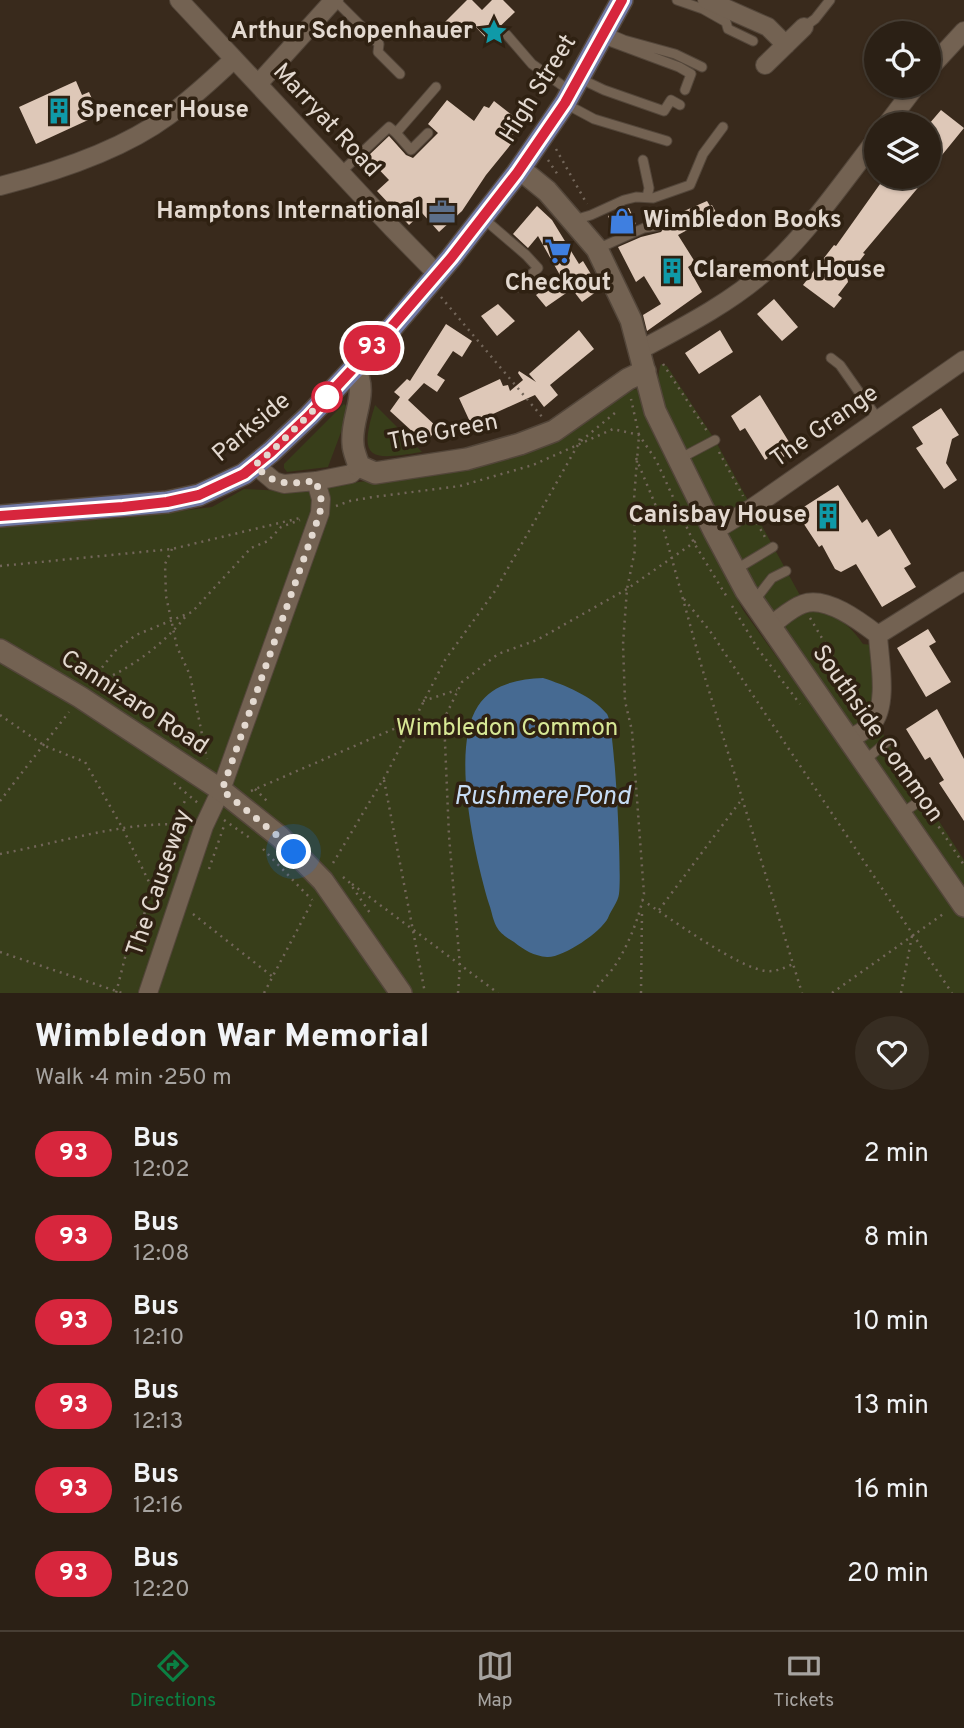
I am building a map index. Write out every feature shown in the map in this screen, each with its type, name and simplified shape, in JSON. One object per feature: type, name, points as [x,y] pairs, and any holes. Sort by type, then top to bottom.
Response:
[{"type":"main road","name":"High Street","points":[[433,279],[520,169],[572,91],[622,0]]},
{"type":"main road","name":"Parkside","points":[[0,516],[167,502],[199,495],[225,485],[255,465],[309,416],[433,279]]},
{"type":"street","name":"Marryat Road","points":[[179,0],[340,173],[433,279]]},
{"type":"street","points":[[258,84],[335,0]]},
{"type":"street","points":[[707,0],[768,27],[786,45]]},
{"type":"street","points":[[760,70],[804,27]]},
{"type":"street","points":[[941,56],[964,31]]},
{"type":"street","points":[[0,186],[93,156],[130,138],[166,117],[234,59]]},
{"type":"street","points":[[896,112],[907,98]]},
{"type":"street","points":[[643,360],[767,270],[790,246],[864,154]]},
{"type":"street","name":"High Street","points":[[520,169],[583,218],[631,320],[643,360]]},
{"type":"street","name":"The Green","points":[[354,369],[360,378],[361,394],[353,445],[359,466],[376,473],[467,459],[554,431],[628,379],[643,360]]},
{"type":"street","name":"Southside Common","points":[[643,360],[655,411],[735,570],[770,626],[961,897]]},
{"type":"street","name":"The Grange","points":[[714,531],[752,508],[964,360]]},
{"type":"street","points":[[255,465],[274,481],[284,484],[351,474],[359,466]]},
{"type":"street","points":[[316,481],[321,499],[320,513]]},
{"type":"street","name":"The Causeway","points":[[148,993],[208,818],[320,513]]},
{"type":"street","points":[[849,739],[873,723],[880,708],[882,696],[878,635],[964,581]]},
{"type":"street","name":"Southside Common","points":[[770,626],[802,604],[810,602],[853,615],[878,635]]},
{"type":"street","name":"Cannizaro Road","points":[[0,650],[84,692],[220,790],[279,837],[323,881],[401,993]]},
{"type":"lane","points":[[335,0],[379,44],[378,52],[400,74]]},
{"type":"lane","points":[[677,0],[716,16],[726,22],[728,29],[753,41]]},
{"type":"lane","points":[[804,27],[830,0]]},
{"type":"lane","points":[[507,35],[532,64],[572,91],[594,119],[667,141]]},
{"type":"lane","points":[[603,35],[675,54],[702,67]]},
{"type":"lane","points":[[603,35],[691,74],[685,90]]},
{"type":"lane","points":[[396,133],[436,87]]},
{"type":"lane","points":[[572,91],[604,90],[664,111],[671,100],[680,105]]},
{"type":"lane","points":[[340,173],[389,127],[411,150],[428,133]]},
{"type":"lane","points":[[583,218],[624,200],[636,197],[653,198],[690,185],[704,154],[723,127]]},
{"type":"lane","points":[[643,160],[649,188],[646,197]]},
{"type":"lane","points":[[482,218],[538,268],[518,287]]},
{"type":"lane","points":[[597,249],[644,228],[657,226]]},
{"type":"lane","points":[[831,358],[840,365],[878,419]]},
{"type":"lane","points":[[679,459],[715,440]]},
{"type":"lane","points":[[735,570],[773,547]]},
{"type":"lane","points":[[754,602],[766,584],[786,572]]},
{"type":"lane","points":[[864,761],[888,741]]},
{"type":"lane","points":[[901,814],[925,798]]},
{"type":"path","points":[[555,147],[583,218]]},
{"type":"path","points":[[546,158],[556,172]]},
{"type":"path","name":"The Green","points":[[433,279],[554,431]]},
{"type":"path","points":[[629,391],[639,435],[636,457],[635,550],[627,589],[623,644],[625,701],[632,731],[642,900],[641,993]]},
{"type":"path","points":[[579,443],[631,397]]},
{"type":"path","points":[[0,801],[45,746],[115,651],[136,635],[192,612],[251,548],[268,541],[281,527],[350,501],[460,486],[533,466],[613,429],[639,435],[656,460],[694,543],[758,649],[804,709]]},
{"type":"path","points":[[264,993],[348,834],[384,778],[446,660],[495,591],[579,443],[581,432]]},
{"type":"path","points":[[636,457],[660,516],[742,799],[802,993]]},
{"type":"path","points":[[0,566],[172,549],[320,513]]},
{"type":"path","points":[[458,993],[460,966],[449,835],[444,719],[462,682],[498,654],[537,640],[627,589],[707,533],[714,531]]},
{"type":"path","points":[[172,549],[165,564],[166,596],[177,647],[190,675],[208,760],[220,790],[412,721]]},
{"type":"path","points":[[683,598],[709,631],[952,993]]},
{"type":"path","points":[[84,692],[119,673],[174,631],[188,614]]},
{"type":"path","points":[[423,701],[458,690]]},
{"type":"path","points":[[0,715],[45,746],[85,762],[152,888]]},
{"type":"path","points":[[384,778],[425,993]]},
{"type":"path","points":[[116,992],[130,938],[144,915],[173,824],[188,796]]},
{"type":"path","points":[[659,910],[742,799]]},
{"type":"path","points":[[0,854],[123,829],[208,818],[252,840]]},
{"type":"path","points":[[261,846],[313,901]]},
{"type":"path","points":[[323,881],[349,882],[498,993]]},
{"type":"path","points":[[832,993],[961,897]]},
{"type":"path","points":[[642,900],[746,965],[776,971],[793,964]]},
{"type":"path","points":[[594,992],[612,969],[640,915],[642,900]]},
{"type":"path","points":[[192,914],[272,977]]},
{"type":"path","points":[[901,993],[912,936]]},
{"type":"path","points":[[0,952],[122,993]]},
{"type":"green space","points":[[661,364],[667,366],[715,440],[808,610],[832,615],[847,625],[863,644],[872,645],[875,685],[873,706],[883,734],[964,860],[964,893],[746,571],[664,409],[659,381]]},
{"type":"green space","name":"Wimbledon Common","points":[[637,389],[650,425],[707,533],[715,556],[743,610],[964,917],[964,993],[0,993],[0,527],[124,518],[212,507],[244,489],[284,491],[475,468],[527,450],[629,391]]},
{"type":"green space","points":[[344,404],[350,408],[328,467],[287,472],[284,464]]},
{"type":"green space","points":[[375,405],[422,452],[391,456],[373,453],[368,438]]},
{"type":"water","name":"Rushmere Pond","points":[[543,678],[586,697],[607,714],[615,771],[620,859],[618,897],[604,924],[571,949],[547,957],[522,948],[501,933],[495,923],[477,860],[465,775],[470,725],[478,706],[491,692],[506,684]]},
{"type":"building","points":[[467,0],[472,0],[482,10],[492,0],[503,0],[515,12],[487,39],[472,23],[459,35],[445,22]]},
{"type":"building","name":"Spencer House","points":[[76,81],[82,95],[89,92],[99,115],[36,144],[19,107]]},
{"type":"building","points":[[447,100],[474,121],[484,106],[489,108],[494,101],[522,123],[512,136],[516,138],[486,175],[462,211],[439,232],[422,213],[409,225],[377,191],[389,180],[367,157],[389,136],[406,155],[413,158],[438,133],[428,124]]},
{"type":"building","points":[[941,110],[964,128],[941,156],[941,112]]},
{"type":"building","points":[[876,189],[917,189],[863,253],[865,254],[847,277],[848,282],[838,295],[842,298],[834,308],[803,285],[834,245],[836,246]]},
{"type":"building","points":[[707,201],[717,214],[678,235],[695,262],[688,267],[702,292],[647,331],[643,315],[661,304],[644,276],[636,282],[618,247],[661,232],[687,217],[684,211]]},
{"type":"building","points":[[537,206],[552,220],[579,264],[583,261],[600,289],[582,302],[572,289],[546,307],[536,295],[561,277],[538,236],[528,248],[513,234]]},
{"type":"building","name":"Wimbledon Books","points":[[629,208],[636,224],[615,233],[608,216]]},
{"type":"building","points":[[774,299],[798,327],[782,341],[757,314]]},
{"type":"building","points":[[498,304],[515,321],[497,336],[481,316]]},
{"type":"building","points":[[446,324],[472,341],[462,357],[453,351],[437,375],[445,380],[437,392],[424,383],[408,400],[438,428],[425,443],[390,411],[400,397],[394,392],[407,379],[410,381]]},
{"type":"building","points":[[579,330],[594,349],[550,385],[558,395],[544,407],[535,395],[471,424],[459,398],[500,379],[503,386],[508,385],[510,391],[523,380],[519,371],[536,382],[529,374]]},
{"type":"building","points":[[720,330],[733,352],[699,374],[685,353]]},
{"type":"building","points":[[760,395],[794,450],[782,458],[778,451],[765,460],[745,428],[740,431],[731,416]]},
{"type":"building","points":[[941,408],[959,435],[952,439],[946,463],[957,480],[944,489],[916,448],[923,444],[912,427]]},
{"type":"building","points":[[838,485],[862,523],[867,519],[878,537],[890,529],[911,564],[904,568],[916,587],[882,607],[856,564],[841,572],[835,569],[822,545],[819,547],[796,512]]},
{"type":"building","points":[[928,629],[936,642],[929,646],[951,682],[926,697],[897,648]]},
{"type":"building","points":[[937,709],[964,759],[964,821],[939,783],[944,780],[930,757],[925,760],[906,729]]},
{"type":"bus line","name":"93","points":[[0,516],[123,507],[199,495],[244,474],[271,452],[354,369],[451,258],[547,132],[622,0]]},
{"type":"place","name":"Arthur Schopenhauer","points":[[494,32]]},
{"type":"place","name":"Spencer House","points":[[59,111]]},
{"type":"place","name":"Hamptons International","points":[[442,212]]},
{"type":"place","name":"Wimbledon Books","points":[[622,221]]},
{"type":"place","name":"Checkout","points":[[558,251]]},
{"type":"place","name":"Claremont House","points":[[672,271]]},
{"type":"place","name":"Canisbay House","points":[[828,516]]},
{"type":"route","points":[[294,852],[222,790],[320,513],[321,499],[316,481],[284,484],[263,474],[255,465],[327,397]]}]
